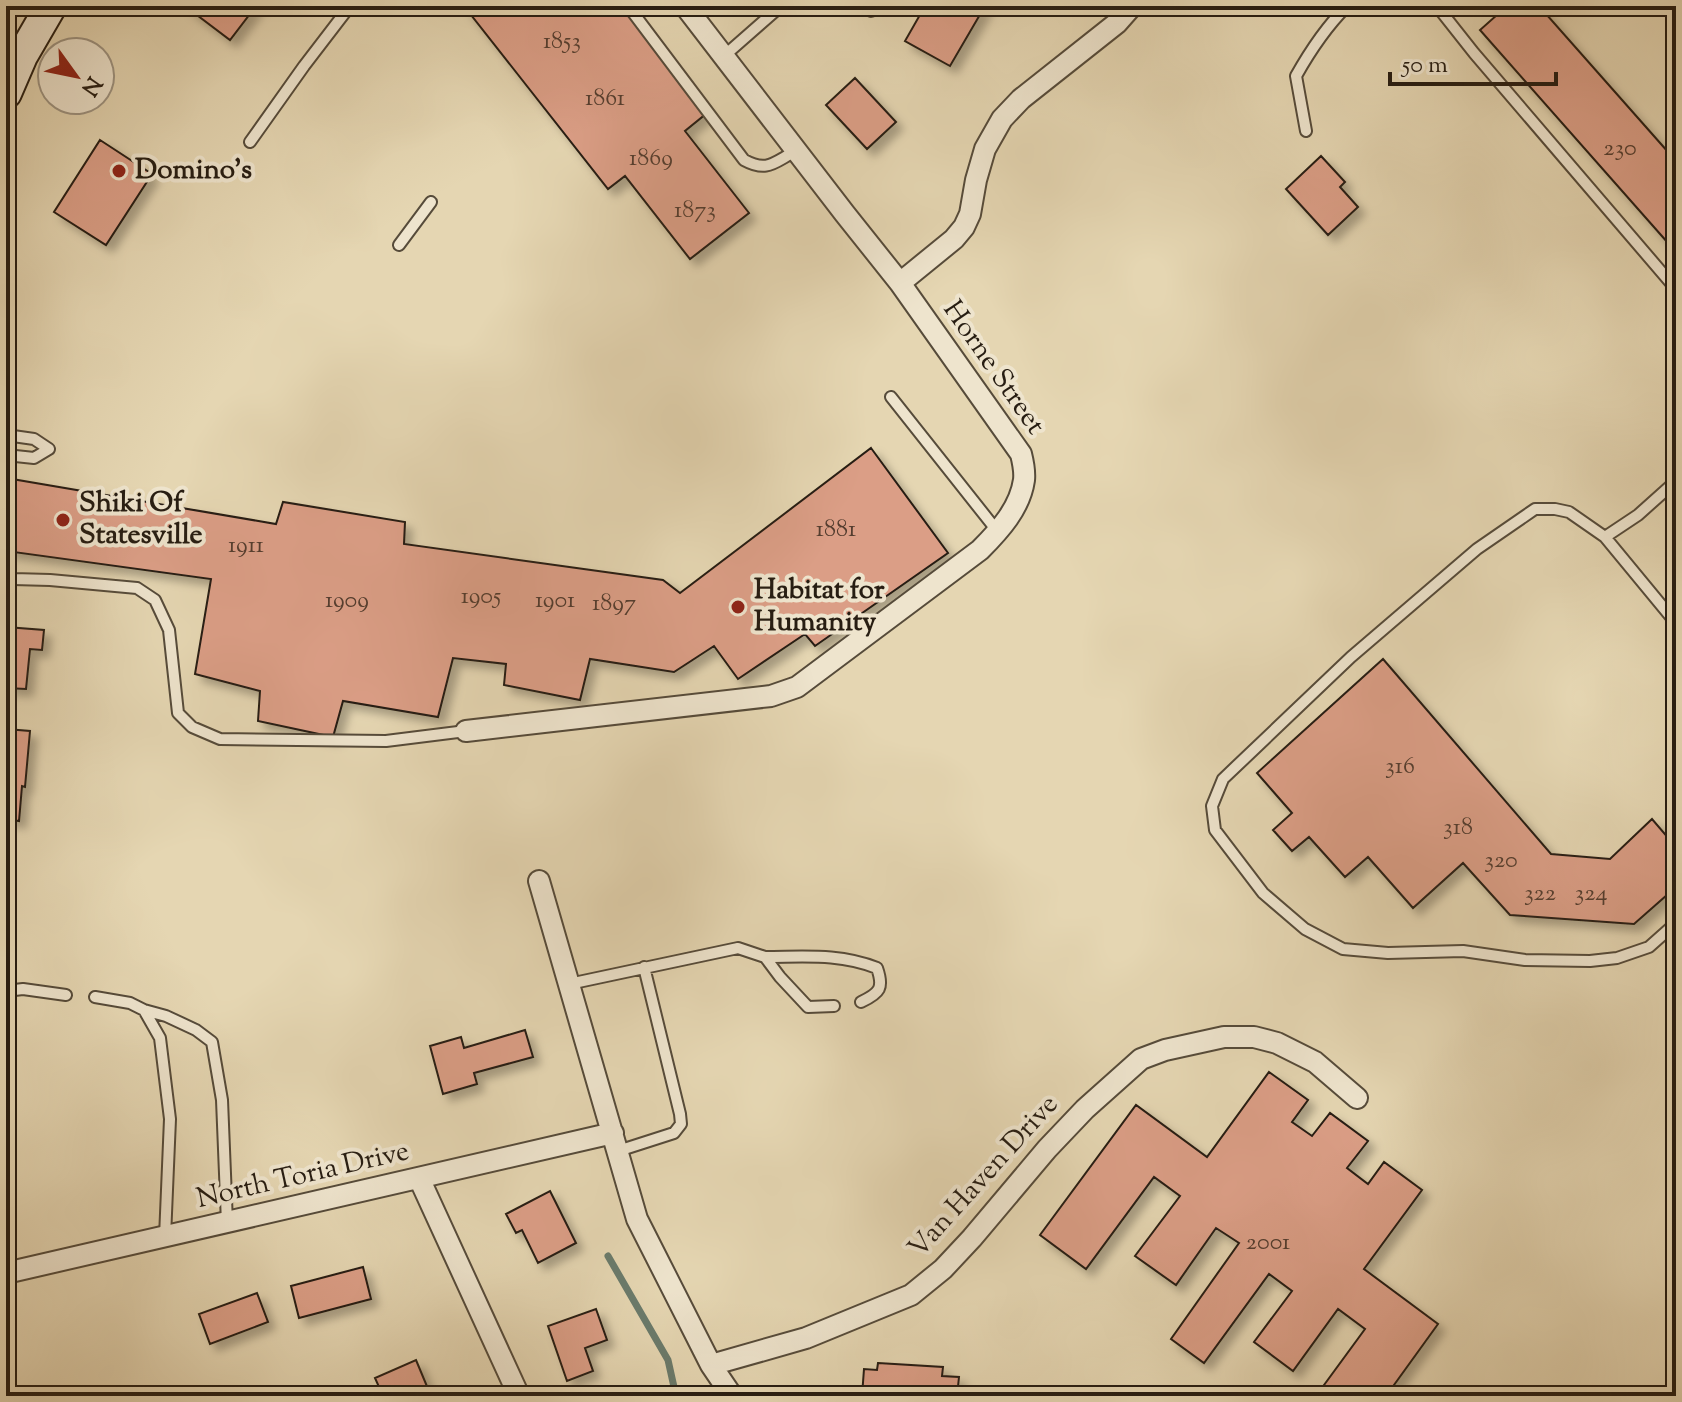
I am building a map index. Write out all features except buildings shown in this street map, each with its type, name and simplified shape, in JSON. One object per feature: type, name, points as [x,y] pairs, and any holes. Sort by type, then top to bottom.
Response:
[{"type":"main road","points":[[6,93],[22,56],[51,6]]},
{"type":"street","name":"Horne Street","points":[[466,731],[771,696],[797,687],[980,550],[1003,528],[1020,497],[1025,476],[1021,454],[900,283],[685,6]]},
{"type":"street","points":[[900,283],[954,239],[964,227],[970,214],[985,149],[1002,119],[1021,99],[1117,23],[1132,6]]},
{"type":"street","points":[[539,881],[637,1219],[711,1365],[732,1396]]},
{"type":"street","name":"Van Haven Drive","points":[[711,1365],[806,1338],[911,1295],[943,1269],[972,1238],[1085,1109],[1141,1059],[1165,1050],[1224,1037],[1254,1037],[1277,1043],[1315,1062],[1357,1098]]},
{"type":"street","name":"North Toria Drive","points":[[6,1273],[419,1178],[616,1142]]},
{"type":"street","points":[[419,1178],[519,1396]]},
{"type":"lane","points":[[250,142],[350,6]]},
{"type":"lane","points":[[628,6],[744,160],[765,167],[796,151]]},
{"type":"lane","points":[[724,56],[781,6]]},
{"type":"lane","points":[[860,6],[871,11],[885,6]]},
{"type":"lane","points":[[1306,131],[1296,76],[1308,53],[1347,6]]},
{"type":"lane","points":[[1444,6],[1440,10],[1474,53],[1676,289]]},
{"type":"lane","points":[[399,245],[431,202]]},
{"type":"lane","points":[[891,397],[998,532]]},
{"type":"lane","points":[[6,435],[34,439],[49,449],[34,458],[6,455]]},
{"type":"lane","points":[[1605,537],[1638,515],[1676,481]]},
{"type":"lane","points":[[1676,623],[1605,537],[1569,512],[1535,509],[1477,549],[1351,657],[1223,779],[1212,806],[1215,830],[1263,893],[1305,929],[1343,949],[1388,953],[1463,951],[1525,960],[1590,961],[1617,958],[1649,947],[1676,923]]},
{"type":"lane","points":[[6,576],[137,588],[155,600],[169,630],[178,713],[192,727],[220,739],[386,741],[466,731]]},
{"type":"lane","points":[[569,984],[738,948],[765,957],[829,957],[856,960],[877,968],[881,981],[879,990],[861,1002]]},
{"type":"lane","points":[[765,957],[808,1007],[834,1006]]},
{"type":"lane","points":[[616,1142],[651,1141],[674,1133],[681,1124],[644,967]]},
{"type":"lane","points":[[6,991],[23,989],[66,995]]},
{"type":"lane","points":[[95,997],[130,1003],[166,1016],[196,1030],[212,1042],[222,1100],[227,1223]]},
{"type":"lane","points":[[144,1010],[160,1038],[170,1119],[165,1237]]},
{"type":"waterway","points":[[608,1256],[668,1360],[676,1396]]},
{"type":"place","name":"Domino's","points":[[119,171]]},
{"type":"place","name":"Shiki Of Statesville","points":[[63,520]]},
{"type":"place","name":"Habitat for Humanity","points":[[738,607]]}]
